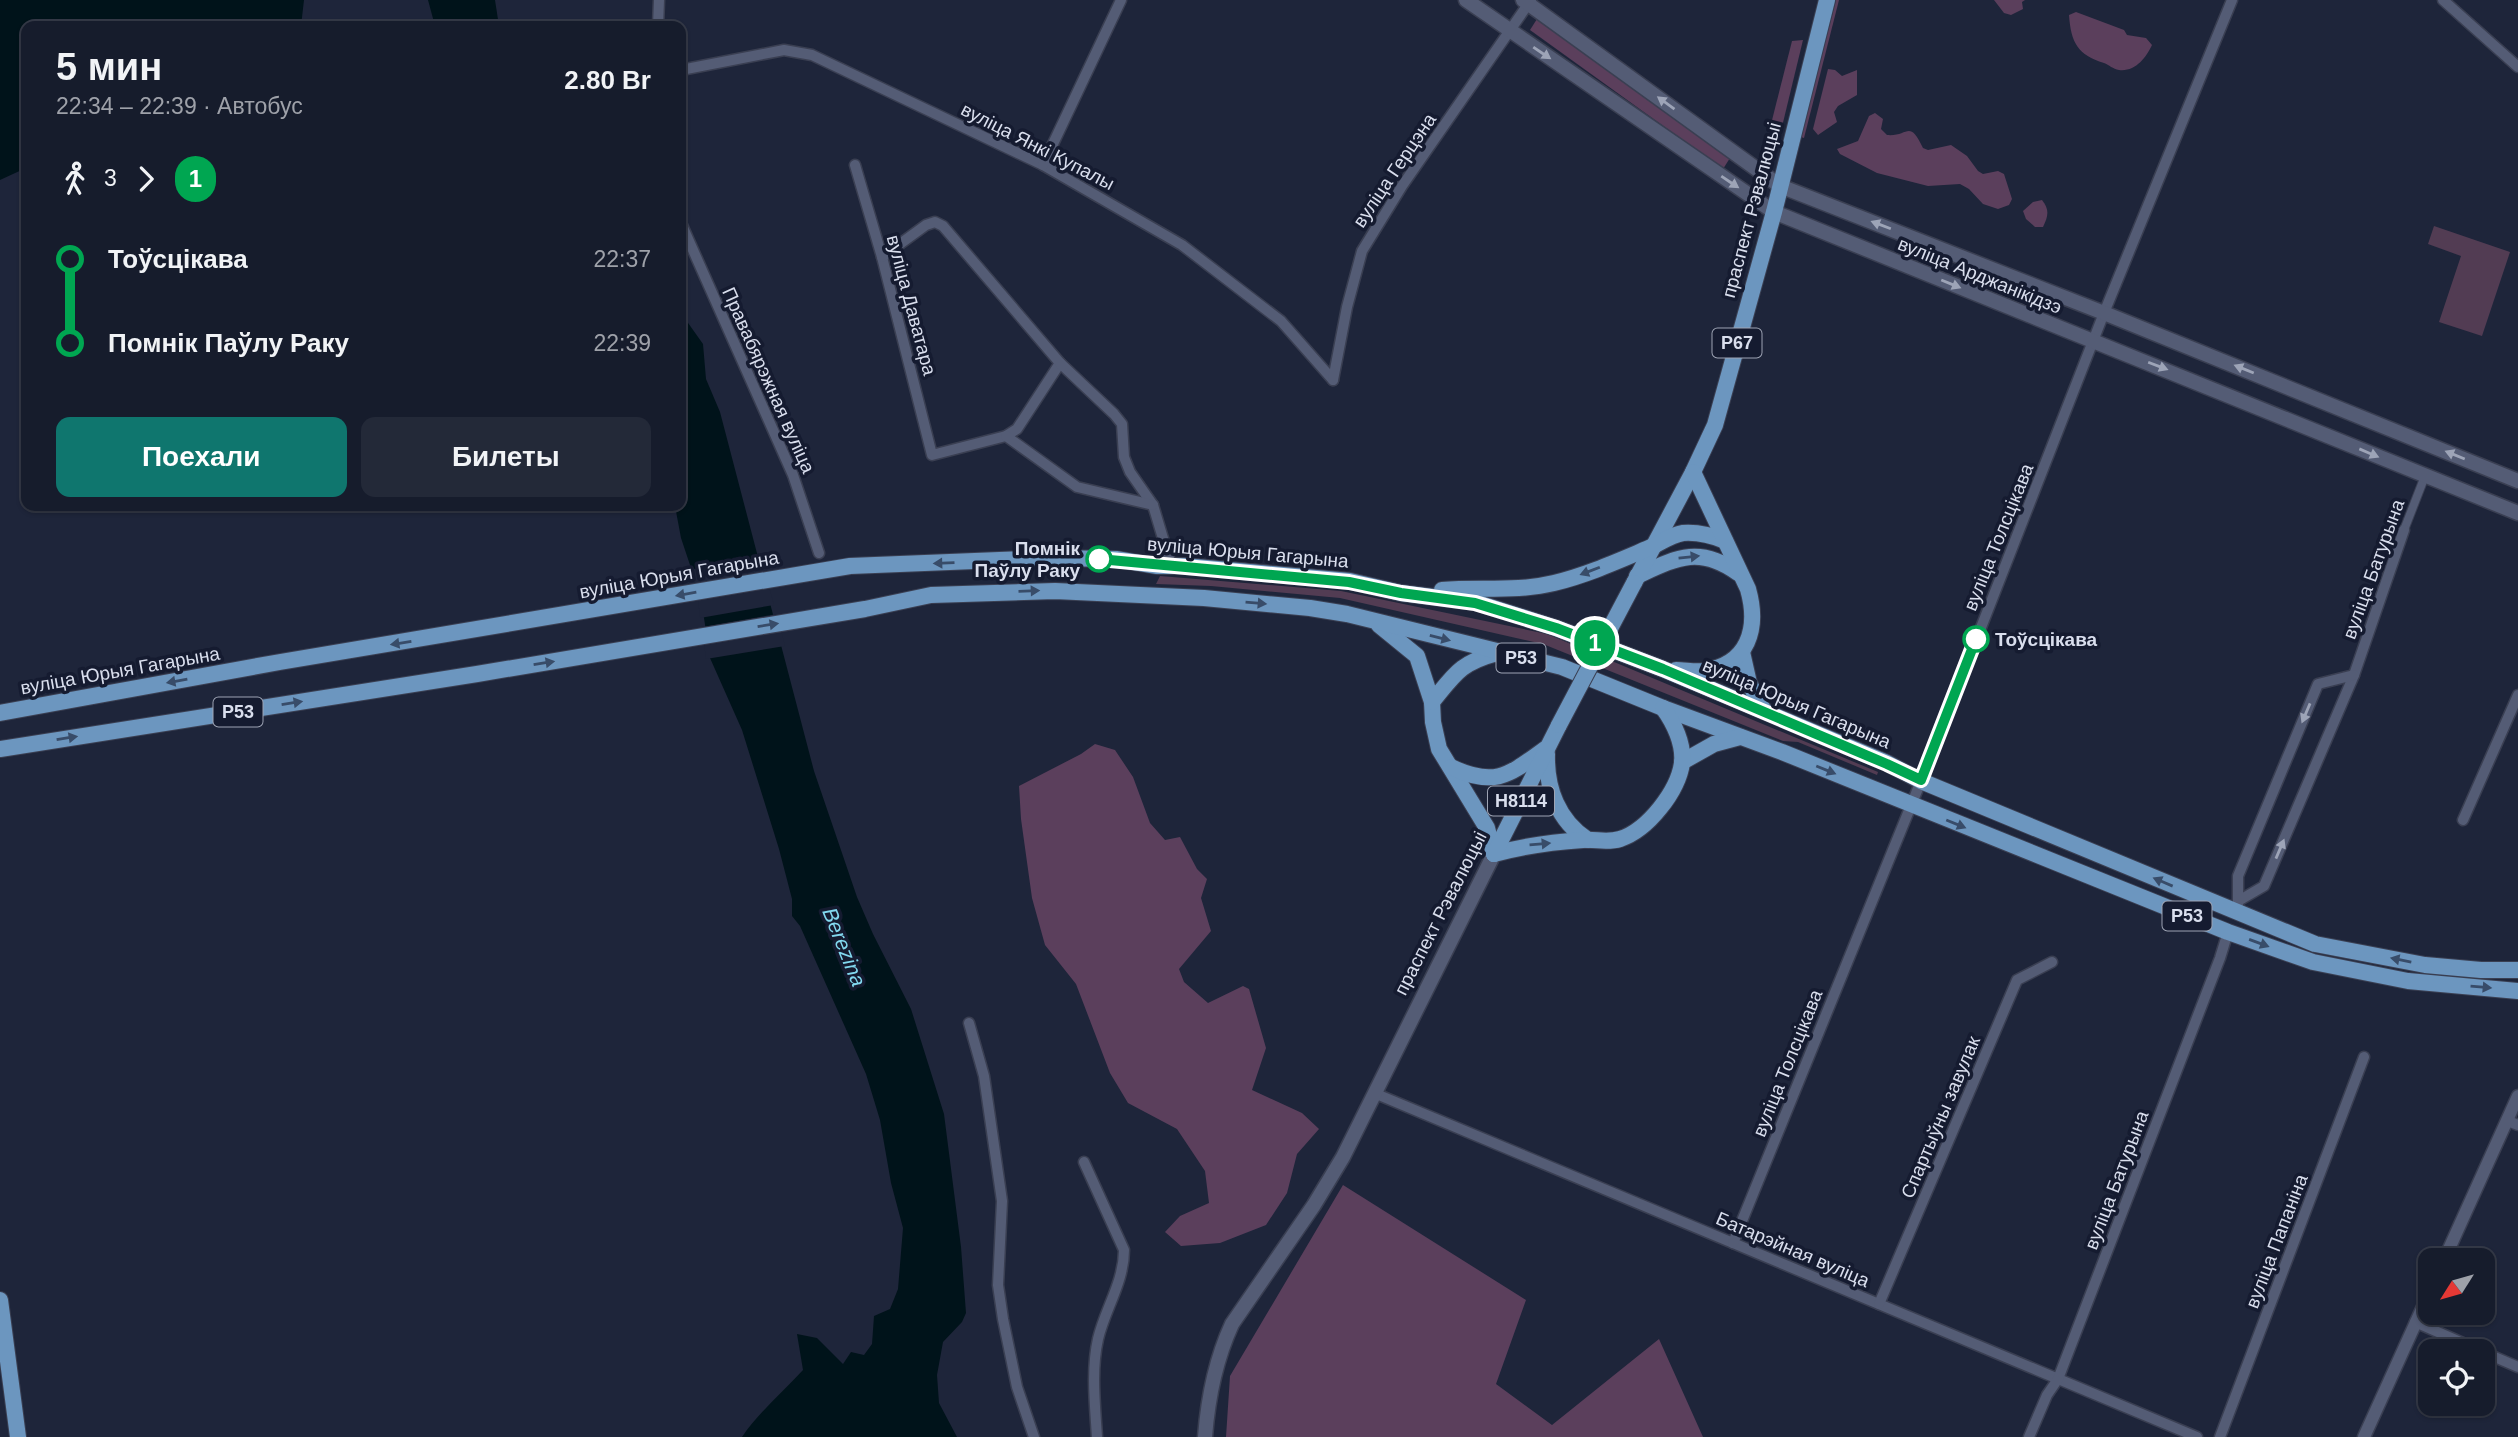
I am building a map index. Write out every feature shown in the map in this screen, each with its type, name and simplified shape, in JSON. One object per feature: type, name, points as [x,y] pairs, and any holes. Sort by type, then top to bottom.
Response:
[{"type":"main road","name":"вуліца Арджанікідзэ","points":[[1466,0],[1774,212],[2518,513]]},
{"type":"main road","name":"праспект Рэвалюцыі","points":[[1205,1437],[1211,1381],[1232,1324],[1314,1205],[1343,1157],[1547,748],[1693,472],[1714,425],[1774,212],[1826,0]]},
{"type":"main road","name":"вуліца Арджанікідзэ","points":[[1528,1],[1780,186],[2104,313],[2518,481]]},
{"type":"main road","points":[[1663,669],[1703,671],[1730,661],[1742,652],[1750,638],[1753,621],[1750,597],[1693,472]]},
{"type":"main road","points":[[1401,593],[1524,588],[1552,583],[1581,575],[1654,546],[1669,536],[1683,533],[1711,536],[1725,541]]},
{"type":"main road","points":[[1635,580],[1670,561],[1694,556],[1715,559],[1739,574]]},
{"type":"main road","name":"вуліца Юрыя Гагарына","points":[[0,713],[280,662],[850,566],[1049,558],[1116,559],[1157,566],[1171,565],[1349,582],[1401,593],[1475,603],[1556,628],[1764,711],[1921,780],[2238,906],[2315,944],[2425,965],[2518,970]]},
{"type":"main road","name":"Р53","points":[[0,749],[477,674],[864,609],[931,595],[1055,591],[1204,598],[1310,608],[1562,667],[2228,932],[2313,962],[2408,981],[2518,990]]},
{"type":"main road","points":[[1374,621],[1417,656],[1432,702],[1439,749],[1487,828],[1494,854],[1525,845],[1611,841],[1624,838],[1648,822],[1676,782],[1682,762],[1676,730],[1663,708]]},
{"type":"main road","points":[[1742,652],[1749,683],[1764,711]]},
{"type":"main road","points":[[1432,702],[1462,666],[1498,653]]},
{"type":"main road","points":[[1682,762],[1714,744],[1741,736]]},
{"type":"main road","points":[[1547,748],[1549,782],[1557,807],[1577,833],[1588,840]]},
{"type":"main road","name":"Р67","points":[[1451,766],[1476,777],[1502,777],[1547,748]]},
{"type":"main road","points":[[0,1300],[18,1437]]},
{"type":"street","points":[[659,0],[659,21]]},
{"type":"street","points":[[1043,164],[1121,0]]},
{"type":"street","name":"вуліца Толсцікава","points":[[1733,1243],[1911,806],[2104,313],[2232,0]]},
{"type":"street","points":[[2443,0],[2518,67]]},
{"type":"street","name":"вуліца Герцэна","points":[[1333,380],[1347,307],[1362,250],[1402,186],[1510,32],[1528,1]]},
{"type":"street","name":"вуліца Янкі Купалы","points":[[686,68],[784,50],[812,55],[1043,164],[1182,245],[1281,321],[1333,380]]},
{"type":"street","name":"вуліца Даватара","points":[[855,165],[882,257],[932,456],[1006,436]]},
{"type":"street","points":[[882,257],[926,225],[935,222],[943,226],[1060,363],[1122,424],[1124,457],[1130,472],[1153,505],[1171,565]]},
{"type":"street","name":"Правабярэжная вуліца","points":[[686,234],[793,475],[819,553]]},
{"type":"street","points":[[1060,363],[1017,429],[1006,436],[1077,487],[1153,505]]},
{"type":"street","name":"вуліца Батурына","points":[[2238,906],[2264,886],[2354,675],[2425,477]]},
{"type":"street","points":[[2238,906],[2238,876],[2318,684],[2354,675]]},
{"type":"street","points":[[2463,820],[2518,695]]},
{"type":"street","name":"вуліца Батурына","points":[[2029,1437],[2058,1379],[2228,932]]},
{"type":"street","name":"Спартыўны завулак","points":[[1880,1304],[2017,980],[2052,962]]},
{"type":"street","points":[[969,1023],[984,1076],[1002,1201],[999,1285],[1003,1319],[1017,1387],[1034,1437]]},
{"type":"street","name":"вуліца Папаніна","points":[[2220,1437],[2364,1057]]},
{"type":"street","name":"Батарэйная вуліца","points":[[1374,1093],[2197,1437]]},
{"type":"street","points":[[2450,1248],[2513,1123],[2518,1096]]},
{"type":"street","points":[[1084,1162],[1124,1251],[1124,1266],[1098,1339],[1094,1382],[1097,1437]]},
{"type":"street","points":[[2364,1437],[2418,1318]]},
{"type":"street","points":[[2416,1322],[2453,1339]]},
{"type":"street","points":[[2495,1357],[2518,1367]]},
{"type":"shaded area","points":[[1836,0],[1839,0],[1804,138],[1801,137]]},
{"type":"shaded area","points":[[1994,0],[2025,0],[2022,2],[2023,9],[2011,15],[2004,13]]},
{"type":"shaded area","points":[[2076,12],[2124,30],[2127,35],[2146,38],[2152,45],[2135,66],[2125,70],[2115,69],[2088,56],[2077,46],[2069,15]]},
{"type":"shaded area","points":[[1537,19],[1730,158],[1723,169],[1530,30]]},
{"type":"shaded area","points":[[1803,40],[1780,135],[1769,132],[1792,41]]},
{"type":"shaded area","points":[[1828,69],[1835,70],[1842,76],[1857,70],[1857,95],[1838,106],[1834,112],[1837,122],[1818,135],[1813,129]]},
{"type":"shaded area","points":[[1875,113],[1883,119],[1881,129],[1887,135],[1911,131],[1923,148],[1928,150],[1951,145],[1967,156],[1983,174],[1998,171],[2004,174],[2012,199],[2009,205],[1998,209],[1983,204],[1969,189],[1960,184],[1928,186],[1877,173],[1840,154],[1837,149],[1858,141],[1869,116]]},
{"type":"shaded area","points":[[2042,200],[2047,216],[2043,227],[2035,227],[2026,219],[2023,211],[2033,202]]},
{"type":"shaded area","points":[[2434,226],[2510,252],[2482,336],[2439,322],[2461,256],[2428,244]]},
{"type":"shaded area","points":[[1160,576],[1341,591],[1547,634],[1878,772],[1877,775],[1798,742],[1783,741],[1543,644],[1340,598],[1211,586],[1156,584]]},
{"type":"shaded area","points":[[1095,744],[1115,750],[1133,777],[1150,823],[1165,840],[1180,837],[1197,869],[1207,879],[1201,898],[1211,931],[1179,969],[1184,982],[1208,1003],[1243,986],[1249,989],[1266,1048],[1252,1090],[1302,1113],[1319,1129],[1297,1154],[1287,1193],[1266,1225],[1220,1243],[1181,1246],[1165,1232],[1180,1216],[1209,1203],[1205,1171],[1177,1129],[1128,1103],[1110,1073],[1076,984],[1045,945],[1032,898],[1019,786]]},
{"type":"shaded area","points":[[1343,1185],[1526,1300],[1496,1384],[1552,1425],[1659,1339],[1703,1437],[1226,1437],[1230,1376]]},
{"type":"water","points":[[0,0],[304,0],[302,21],[21,21],[21,170],[0,180]]},
{"type":"water","points":[[428,0],[495,0],[498,21],[434,21]]},
{"type":"water","name":"Berezina","points":[[686,320],[703,344],[706,379],[720,412],[814,771],[857,897],[911,1009],[944,1114],[961,1247],[966,1313],[962,1322],[943,1342],[937,1375],[939,1403],[957,1437],[742,1437],[803,1370],[797,1334],[817,1338],[843,1364],[851,1352],[864,1355],[872,1344],[874,1316],[890,1309],[898,1289],[903,1228],[891,1183],[880,1120],[866,1074],[800,926],[792,916],[792,899],[779,849],[742,730],[710,658],[701,598],[681,538],[676,511],[686,511]]},
{"type":"pier","points":[[761,557],[774,605],[700,618],[698,599],[688,570]]},
{"type":"pier","points":[[777,614],[785,646],[706,659],[702,627]]},
{"type":"bus line","name":"1","points":[[1099,559],[1300,576],[1475,603],[1556,628],[1663,669],[1921,780],[1976,639]]},
{"type":"place","name":"Помнік Паўлу Раку","points":[[1099,559]]},
{"type":"place","name":"Тоўсцікава","points":[[1976,639]]}]
